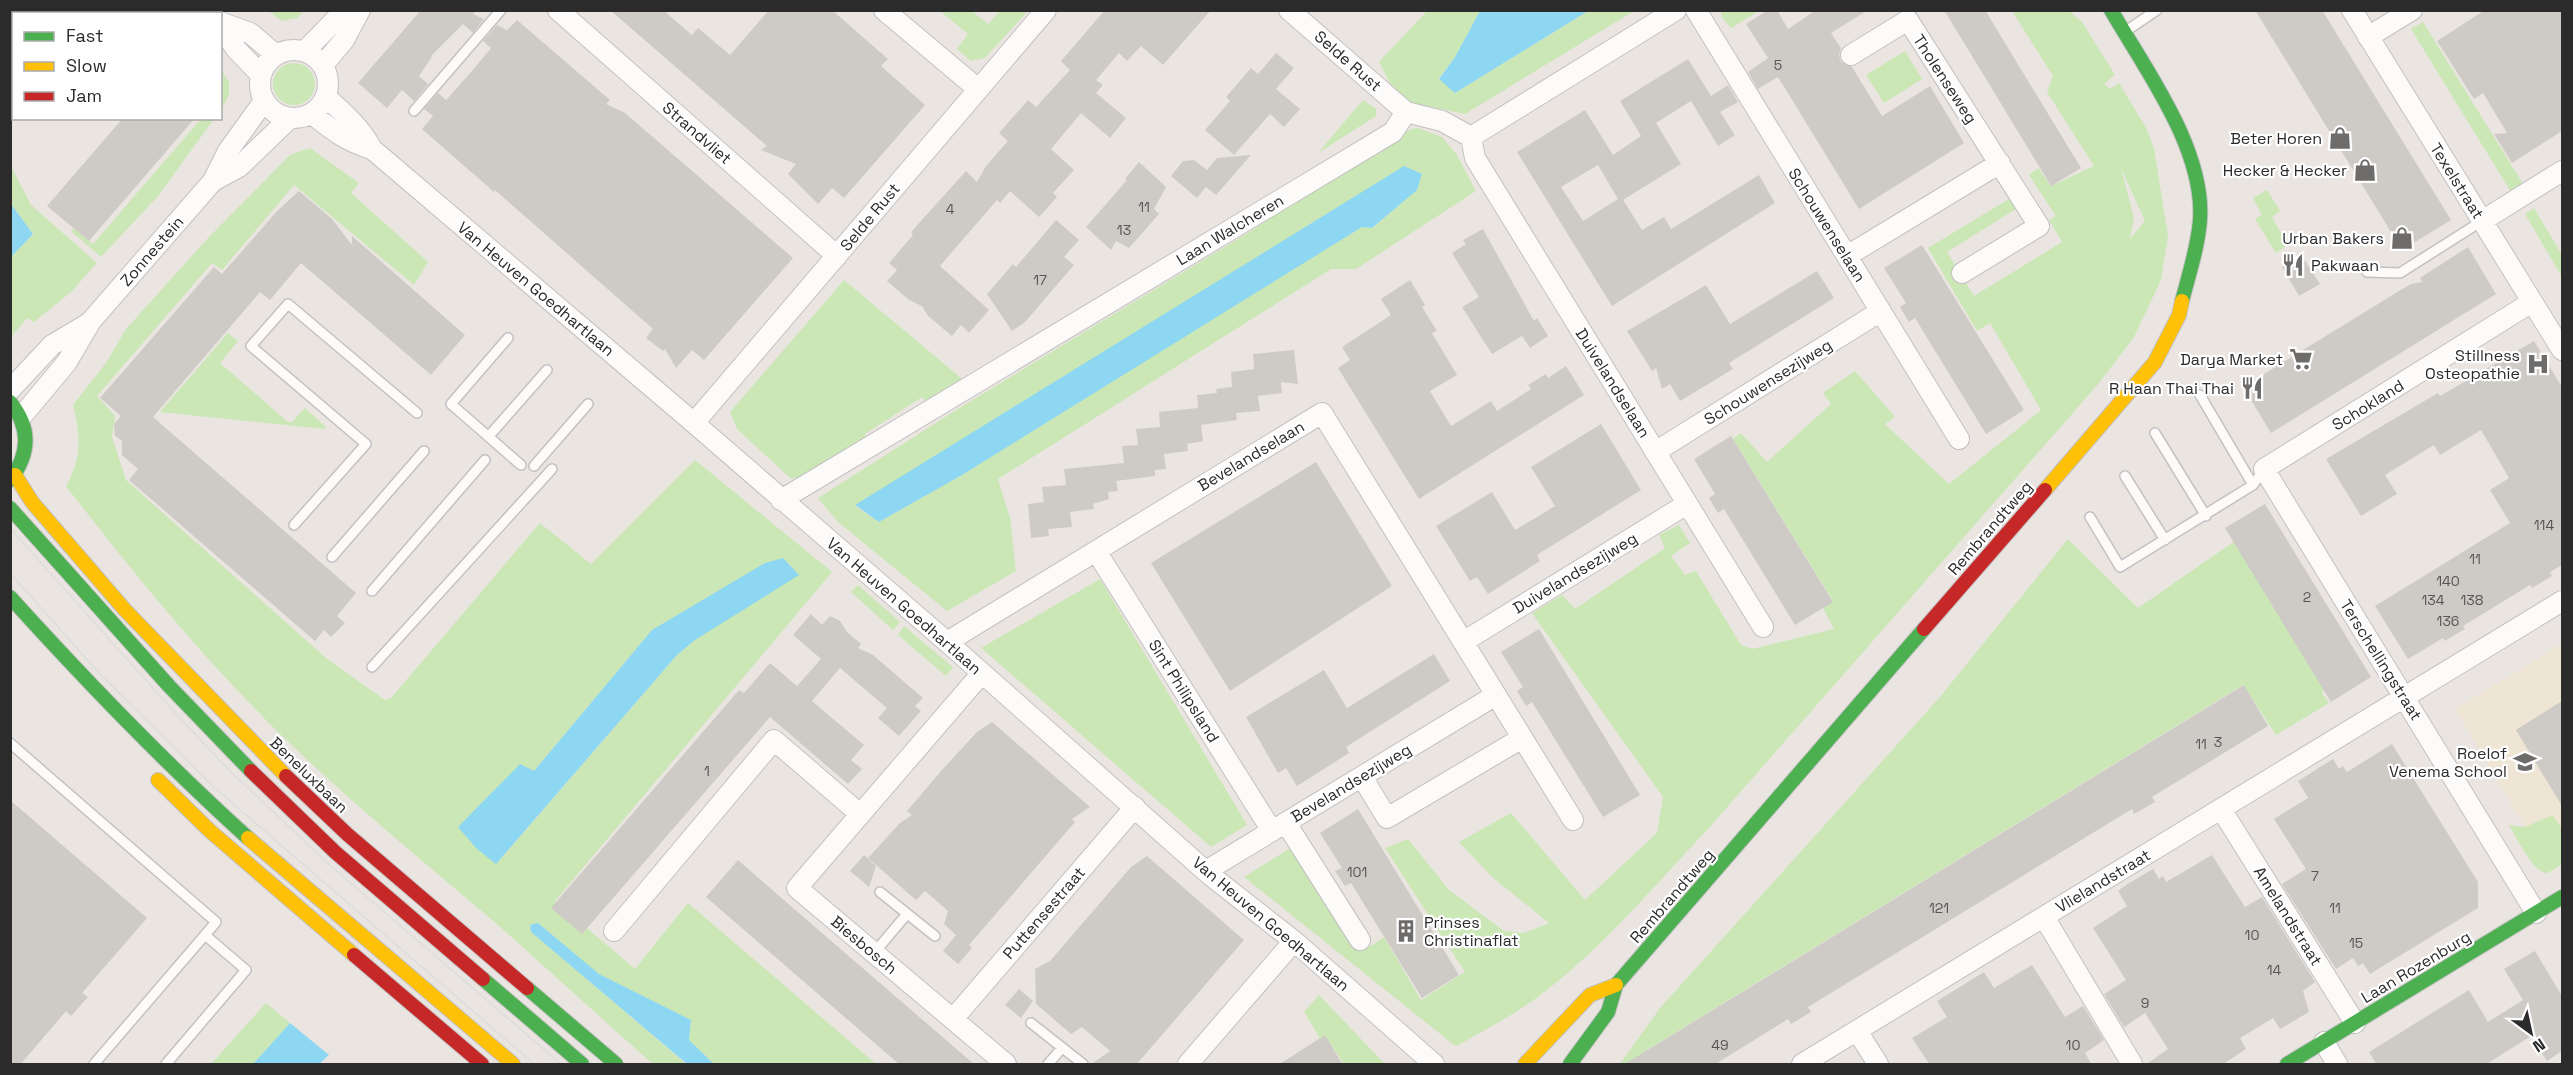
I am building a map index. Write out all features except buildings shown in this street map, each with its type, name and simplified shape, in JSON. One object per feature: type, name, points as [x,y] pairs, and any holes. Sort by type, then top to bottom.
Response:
[{"type":"street","points":[[305,51],[348,10]]},
{"type":"street","points":[[323,65],[344,40],[360,10]]},
{"type":"street","name":"Strandvliet","points":[[558,10],[837,256]]},
{"type":"street","name":"Selde Rust","points":[[694,423],[1046,10]]},
{"type":"street","name":"Selde Rust","points":[[1289,10],[1406,112]]},
{"type":"street","points":[[1406,112],[1442,121],[1472,137],[1676,10]]},
{"type":"street","name":"Schouwenselaan","points":[[1696,10],[1959,439]]},
{"type":"street","name":"Rembrandtweg","points":[[1570,1065],[1608,1012],[1616,985],[2155,362],[2179,315],[2195,251],[2199,212],[2196,180],[2184,134],[2111,10]]},
{"type":"street","name":"Texelstraat","points":[[2352,10],[2562,350]]},
{"type":"street","points":[[2368,37],[2412,10]]},
{"type":"street","points":[[896,14],[978,89]]},
{"type":"street","name":"Tholenseweg","points":[[1851,55],[1908,20],[1942,77],[2039,225],[1962,273]]},
{"type":"street","points":[[222,25],[250,33],[276,55]]},
{"type":"street","points":[[222,27],[236,49],[261,75]]},
{"type":"street","points":[[290,50],[305,51],[315,56],[323,65],[329,87],[326,97],[321,107],[301,118],[290,118],[275,113],[264,101],[261,93],[261,75],[266,64],[276,55],[290,50]]},
{"type":"street","name":"Van Heuven Goedhartlaan","points":[[326,97],[365,136],[372,149],[694,423],[1206,871],[1294,941],[1434,1065]]},
{"type":"street","name":"Zonnestein","points":[[16,409],[67,362],[91,321],[213,181],[228,151],[264,101]]},
{"type":"street","name":"Laan Walcheren","points":[[781,500],[1393,132],[1406,112]]},
{"type":"street","name":"Van Heuven Goedhartlaan","points":[[312,114],[337,135],[355,145],[372,149]]},
{"type":"street","name":"Zonnestein","points":[[213,181],[239,167],[290,118]]},
{"type":"street","name":"Duivelandselaan","points":[[1472,137],[1475,158],[1763,627]]},
{"type":"street","points":[[1847,256],[2000,163]]},
{"type":"street","points":[[2482,221],[2562,171]]},
{"type":"street","name":"Schokland","points":[[2259,477],[2532,302]]},
{"type":"street","name":"Schouwensezijweg","points":[[1655,452],[1881,311]]},
{"type":"street","name":"Zonnestein","points":[[10,390],[52,345],[91,321]]},
{"type":"street","points":[[13,477],[25,454],[27,441],[16,409]]},
{"type":"street","name":"Bevelandselaan","points":[[947,642],[1322,413],[1573,820]]},
{"type":"street","name":"Beneluxbaan","points":[[13,477],[125,610],[273,764],[347,834],[616,1065]]},
{"type":"street","name":"Terschellingstraat","points":[[2259,477],[2404,697],[2536,913]]},
{"type":"street","name":"Duivelandsezijweg","points":[[1463,642],[1687,504]]},
{"type":"street","points":[[10,508],[169,686],[259,780],[335,852],[582,1065]]},
{"type":"street","name":"Sint Philipsland","points":[[1096,551],[1279,827],[1360,940]]},
{"type":"street","points":[[10,597],[66,659],[194,789],[270,858],[513,1065]]},
{"type":"street","points":[[2404,697],[2562,601]]},
{"type":"street","name":"Biesbosch","points":[[982,673],[797,888],[1006,1065]]},
{"type":"street","name":"Bevelandsezijweg","points":[[1206,871],[1496,695]]},
{"type":"street","name":"Vlielandstraat","points":[[1802,1065],[2404,697]]},
{"type":"street","points":[[1362,777],[1387,818],[1522,738]]},
{"type":"street","points":[[615,931],[774,740],[860,814]]},
{"type":"street","points":[[144,766],[210,831],[480,1062]]},
{"type":"street","name":"Puttensestraat","points":[[953,1019],[1135,807]]},
{"type":"street","name":"Amelandstraat","points":[[2221,808],[2355,1023]]},
{"type":"street","name":"Laan Rozenburg","points":[[2287,1065],[2562,897]]},
{"type":"street","points":[[2044,917],[2132,1065]]},
{"type":"street","points":[[1188,1065],[1294,941]]},
{"type":"street","name":"Rembrandtweg","points":[[1525,1065],[1590,995],[1616,985]]},
{"type":"street","points":[[1857,1031],[1878,1065]]},
{"type":"street","points":[[2324,1042],[2337,1065]]},
{"type":"lane","points":[[414,111],[501,10]]},
{"type":"lane","points":[[2124,32],[2157,10]]},
{"type":"lane","points":[[2367,272],[2400,273],[2482,221]]},
{"type":"lane","points":[[294,525],[366,444],[251,346],[288,304],[417,412]]},
{"type":"lane","points":[[508,338],[451,404],[521,465]]},
{"type":"lane","points":[[489,436],[547,370]]},
{"type":"lane","points":[[2090,517],[2120,567],[2206,516],[2259,477],[2200,395]]},
{"type":"lane","points":[[534,466],[588,404]]},
{"type":"lane","points":[[2155,434],[2206,516]]},
{"type":"lane","points":[[333,557],[424,452]]},
{"type":"lane","points":[[372,591],[485,460]]},
{"type":"lane","points":[[372,667],[552,469]]},
{"type":"lane","points":[[2125,476],[2165,540]]},
{"type":"lane","points":[[10,743],[216,922],[94,1065]]},
{"type":"lane","points":[[880,892],[935,936]]},
{"type":"lane","points":[[874,953],[907,914]]},
{"type":"lane","points":[[166,1065],[246,970],[205,935]]},
{"type":"lane","points":[[525,1015],[540,999]]},
{"type":"lane","points":[[1031,1023],[1083,1065]]},
{"type":"lane","points":[[480,1062],[490,1045]]},
{"type":"lane","points":[[1048,1065],[1062,1048]]},
{"type":"shaded area","name":"Roelof Venema School","points":[[2562,644],[2562,829],[2553,815],[2525,827],[2455,709]]},
{"type":"green space","points":[[161,10],[164,12],[16,12]]},
{"type":"green space","points":[[1722,10],[1759,11],[1731,28],[1721,16]]},
{"type":"green space","points":[[268,11],[304,11],[297,18],[282,21]]},
{"type":"green space","points":[[940,11],[972,11],[988,24],[1000,11],[1028,11],[985,58],[971,61],[957,49],[968,34]]},
{"type":"green space","points":[[1427,11],[1480,11],[1455,57],[1439,78],[1455,93],[1588,11],[1634,11],[1465,114],[1399,100],[1379,62]]},
{"type":"green space","points":[[2012,11],[2069,11],[2082,22],[2115,75],[2104,84],[2110,89],[2119,83],[2145,126],[2154,148],[2168,236],[2161,280],[2134,337],[2099,383],[1708,829],[1606,938],[1539,996],[1499,1022],[1457,1046],[1454,1045],[1244,877],[1292,847],[1333,916],[1369,947],[1384,937],[1421,1000],[1465,972],[1385,848],[1408,839],[1449,890],[1504,931],[1524,933],[1549,923],[1492,877],[1459,842],[1511,813],[1585,900],[1657,833],[1663,797],[1532,613],[1562,595],[1575,609],[1665,548],[1659,535],[1679,525],[1690,543],[1671,556],[1685,575],[1696,571],[1741,645],[1752,649],[1834,629],[1823,608],[1833,601],[1733,439],[1741,433],[1767,462],[1831,404],[1823,393],[1855,371],[1895,417],[1885,424],[1949,484],[2041,410],[1990,323],[1977,331],[1928,248],[2009,199],[2016,209],[1947,252],[1974,296],[2062,242],[2049,220],[2056,216],[2029,175],[2038,168],[2051,186],[2094,166],[2047,92],[2053,76]],"holes":[[[2121,168],[2145,221],[2130,239],[2134,218]]]},
{"type":"green space","points":[[12,14],[12,114],[10,112],[10,15]]},
{"type":"green space","points":[[2423,22],[2523,184],[2511,192],[2411,29]]},
{"type":"green space","points":[[1905,51],[1922,79],[1884,103],[1866,75]]},
{"type":"green space","points":[[294,63],[309,69],[315,84],[309,99],[294,105],[279,99],[273,84],[279,69]]},
{"type":"green space","points":[[222,72],[229,82],[229,95],[222,108]]},
{"type":"green space","points":[[1363,100],[1376,109],[1376,116],[1318,153]]},
{"type":"green space","points":[[200,120],[213,120],[158,196],[101,257],[71,231],[74,228],[93,244]]},
{"type":"green space","points":[[1418,128],[1442,137],[1457,155],[1476,191],[1356,269],[1331,269],[998,479],[1010,518],[1016,571],[947,611],[838,522],[818,498],[961,407],[1251,231],[1321,184],[1411,129]],"holes":[[[1422,174],[1416,190],[1373,228],[1362,227],[962,475],[879,522],[855,506]]]},
{"type":"green space","points":[[310,148],[359,183],[351,193],[428,262],[414,285],[294,185],[222,270],[212,263],[97,396],[115,416],[112,437],[126,480],[326,658],[385,700],[391,698],[540,523],[591,564],[695,460],[832,572],[555,901],[635,969],[688,903],[876,1064],[714,1064],[688,1040],[691,1020],[599,974],[530,925],[532,932],[686,1064],[653,1064],[491,919],[357,805],[279,733],[168,613],[66,486],[75,466],[79,437],[73,405],[106,363],[126,329],[208,238],[290,155]],"holes":[[[652,630],[695,640],[677,655],[499,861],[533,772]]]},
{"type":"green space","points":[[10,164],[31,205],[97,263],[71,292],[34,322],[27,318],[11,337],[11,257],[33,234],[11,204]]},
{"type":"green space","points":[[2267,190],[2280,211],[2272,217],[2288,245],[2276,253],[2255,219],[2262,215],[2253,198]]},
{"type":"green space","points":[[2534,208],[2562,255],[2562,277],[2525,214]]},
{"type":"green space","points":[[844,280],[967,383],[930,406],[922,397],[865,434],[867,443],[806,478],[790,478],[737,429],[730,412]]},
{"type":"green space","points":[[228,333],[238,341],[220,363],[288,422],[292,422],[305,408],[325,426],[325,429],[160,412]]},
{"type":"green space","points":[[2271,516],[2324,691],[2322,693],[2329,703],[2276,735],[2243,685],[1642,1053],[1646,1064],[1620,1064],[1660,1008],[1940,697],[2068,539],[2138,608]]},
{"type":"green space","points":[[1100,579],[1247,825],[1211,847],[981,648]]},
{"type":"green space","points":[[858,585],[900,622],[893,630],[851,592]]},
{"type":"green space","points":[[904,626],[953,667],[946,676],[898,635]]},
{"type":"green space","points":[[2553,815],[2562,829],[2562,864],[2546,873],[2536,867],[2509,825],[2525,827]]},
{"type":"green space","points":[[1319,995],[1385,1064],[1344,1064],[1325,1036],[1321,1040],[1304,1012]]},
{"type":"green space","points":[[266,1003],[290,1023],[253,1064],[211,1064]]},
{"type":"water","points":[[1480,11],[1588,11],[1455,93],[1439,79],[1455,57]]},
{"type":"water","points":[[1404,166],[1422,174],[1417,190],[1372,228],[1362,227],[962,475],[879,522],[855,505]]},
{"type":"water","points":[[10,204],[33,234],[11,257]]},
{"type":"water","points":[[783,558],[799,575],[695,640],[677,655],[496,864],[477,849],[458,827],[520,764],[534,771],[652,630],[765,563]]},
{"type":"water","points":[[538,923],[599,974],[691,1020],[689,1040],[714,1064],[687,1064],[531,932],[530,925]]},
{"type":"water","points":[[290,1023],[329,1055],[319,1064],[253,1064]]},
{"type":"tram line","points":[[10,528],[231,772],[332,867],[561,1064]]},
{"type":"tram line","points":[[10,573],[99,673],[215,788],[534,1064]]},
{"type":"traffic: fast","points":[[2111,10],[2170,110],[2193,166],[2199,193],[2200,220],[2182,301]]},
{"type":"traffic: fast","points":[[10,402],[25,431],[24,451],[17,470],[10,480]]},
{"type":"traffic: fast","points":[[10,508],[169,686],[251,771]]},
{"type":"traffic: fast","points":[[10,597],[126,720],[248,838]]},
{"type":"traffic: fast","points":[[1570,1064],[1608,1012],[1616,985],[1924,629]]},
{"type":"traffic: fast","points":[[2287,1064],[2562,897]]},
{"type":"traffic: fast","points":[[483,979],[582,1064]]},
{"type":"traffic: fast","points":[[527,988],[616,1064]]},
{"type":"traffic: slow","points":[[2045,490],[2155,362],[2179,315],[2182,301]]},
{"type":"traffic: slow","points":[[15,475],[32,502],[125,610],[286,776]]},
{"type":"traffic: slow","points":[[158,780],[210,831],[354,955]]},
{"type":"traffic: slow","points":[[248,838],[513,1064]]},
{"type":"traffic: slow","points":[[1525,1064],[1590,995],[1616,985]]},
{"type":"traffic: jam","points":[[1924,629],[2045,490]]},
{"type":"traffic: jam","points":[[251,771],[335,852],[483,979]]},
{"type":"traffic: jam","points":[[286,776],[347,834],[527,988]]},
{"type":"traffic: jam","points":[[354,955],[482,1064]]},
{"type":"place","name":"Beter Horen","points":[[2340,138]]},
{"type":"place","name":"Hecker & Hecker","points":[[2365,170]]},
{"type":"place","name":"Urban Bakers","points":[[2402,238]]},
{"type":"place","name":"Pakwaan","points":[[2293,265]]},
{"type":"place","name":"Darya Market","points":[[2301,359]]},
{"type":"place","name":"Stillness Osteopathie","points":[[2538,364]]},
{"type":"place","name":"R Haan Thai Thai","points":[[2252,388]]},
{"type":"place","name":"Roelof Venema School","points":[[2525,762]]},
{"type":"place","name":"Prinses Christinaflat","points":[[1406,931]]}]
